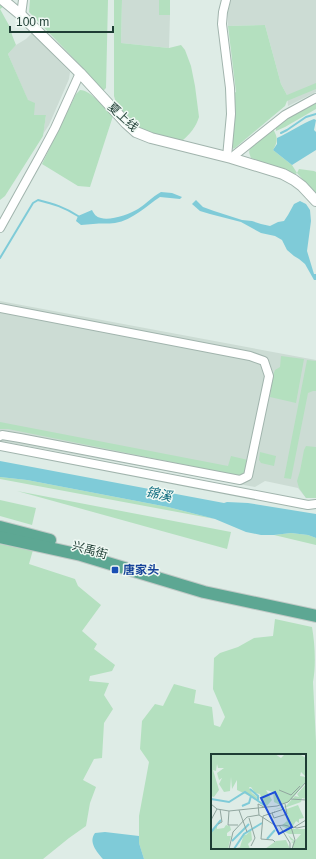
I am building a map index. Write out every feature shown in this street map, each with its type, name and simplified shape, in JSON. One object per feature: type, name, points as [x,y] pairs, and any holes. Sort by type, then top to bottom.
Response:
[{"type":"main road","name":"兴禹街","points":[[0,527],[80,547],[208,585],[270,606]]},
{"type":"main road","name":"兴禹街","points":[[0,537],[81,555],[204,592],[316,616]]},
{"type":"street","name":"夏上线","points":[[3,0],[21,15],[80,72],[126,124],[136,132],[151,138],[229,157],[283,174],[302,186],[316,201]]},
{"type":"street","points":[[21,15],[23,0]]},
{"type":"street","points":[[226,0],[222,24],[230,88],[231,114],[229,157]]},
{"type":"street","points":[[0,228],[55,128],[80,72]]},
{"type":"street","points":[[229,157],[285,115],[316,98]]},
{"type":"street","points":[[0,308],[250,356],[264,361],[269,376],[248,476],[240,480],[20,438],[0,436]]},
{"type":"street","points":[[0,446],[308,505],[316,504]]},
{"type":"shaded area","points":[[122,0],[159,0],[159,15],[170,15],[169,48],[121,43]]},
{"type":"shaded area","points":[[231,0],[316,0],[316,92],[288,106],[287,95],[281,84],[265,25],[228,26],[228,11]]},
{"type":"shaded area","points":[[32,33],[70,72],[69,79],[49,125],[43,134],[46,115],[34,115],[8,54],[16,45]]},
{"type":"shaded area","points":[[0,301],[316,360],[316,498],[306,498],[298,488],[265,481],[255,487],[0,441]]},
{"type":"green space","points":[[30,0],[108,0],[106,88],[103,91],[29,12]]},
{"type":"green space","points":[[114,0],[122,0],[121,43],[169,48],[181,45],[185,50],[191,66],[199,117],[192,130],[183,140],[159,136],[141,129],[118,109],[114,96]]},
{"type":"green space","points":[[159,0],[170,0],[170,15],[159,15]]},
{"type":"green space","points":[[0,9],[11,29],[16,45],[8,54],[28,100],[35,103],[34,115],[46,115],[43,136],[5,196],[0,200]]},
{"type":"green space","points":[[265,25],[281,84],[287,95],[316,83],[316,89],[287,101],[285,106],[232,149],[235,114],[234,93],[236,92],[228,26]]},
{"type":"green space","points":[[80,90],[93,96],[113,116],[90,187],[78,186],[42,164],[76,94]]},
{"type":"green space","points":[[316,103],[316,109],[276,131],[276,127],[296,113]]},
{"type":"green space","points":[[273,129],[277,140],[273,150],[292,165],[297,173],[294,175],[251,158],[249,154],[252,146]]},
{"type":"green space","points":[[299,169],[316,172],[316,194],[297,173]]},
{"type":"green space","points":[[281,356],[304,359],[296,403],[270,397],[273,375],[275,370],[280,367]]},
{"type":"green space","points":[[307,360],[316,361],[316,391],[308,393],[291,479],[284,478]]},
{"type":"green space","points":[[0,422],[228,466],[231,456],[248,460],[246,472],[243,475],[236,475],[8,429],[0,429]]},
{"type":"green space","points":[[306,446],[316,447],[316,498],[306,498],[299,488],[297,481]]},
{"type":"green space","points":[[260,452],[276,456],[274,466],[261,463],[259,460]]},
{"type":"green space","points":[[0,477],[27,480],[168,507],[215,519],[0,479]]},
{"type":"green space","points":[[17,491],[231,532],[227,549]]},
{"type":"green space","points":[[0,500],[36,508],[32,525],[0,516]]},
{"type":"green space","points":[[291,533],[308,535],[316,538],[316,545],[274,535]]},
{"type":"green space","points":[[0,544],[33,550],[29,564],[75,579],[78,586],[101,605],[82,631],[97,644],[94,649],[115,665],[112,671],[90,676],[89,681],[109,683],[104,695],[113,709],[104,723],[102,758],[94,759],[83,780],[96,787],[90,803],[86,826],[43,859],[0,859]]},
{"type":"green space","points":[[275,619],[312,627],[315,655],[313,682],[316,742],[316,859],[144,859],[139,843],[139,816],[149,762],[140,749],[142,721],[155,704],[163,706],[174,684],[196,690],[194,703],[212,707],[214,725],[220,727],[225,717],[213,689],[214,658],[220,653],[238,647],[254,638],[273,636]]},
{"type":"water","points":[[314,119],[316,120],[314,130],[316,132],[316,150],[292,165],[273,150],[277,144],[277,138]]},
{"type":"water","points":[[161,192],[172,193],[182,197],[180,199],[160,197],[128,219],[115,223],[81,225],[76,221],[78,216],[92,210],[96,216],[105,219],[125,215],[138,209]]},
{"type":"water","points":[[196,200],[203,207],[214,211],[242,220],[270,226],[284,221],[294,204],[300,201],[306,204],[310,210],[311,221],[307,251],[314,274],[316,274],[316,280],[314,280],[305,264],[287,250],[282,240],[275,236],[261,233],[241,222],[200,211],[192,204]]},
{"type":"water","name":"锦溪","points":[[0,461],[224,503],[248,503],[316,514],[316,538],[308,535],[291,533],[261,535],[246,532],[215,519],[168,507],[27,480],[0,477]]},
{"type":"water","points":[[105,832],[139,836],[139,843],[144,859],[103,859],[94,847],[92,840],[95,833]]},
{"type":"waterway","points":[[281,133],[306,117],[316,114]]},
{"type":"waterway","points":[[0,258],[33,203],[38,200],[59,206],[78,216]]},
{"type":"place","name":"唐家头","points":[[115,570]]}]
